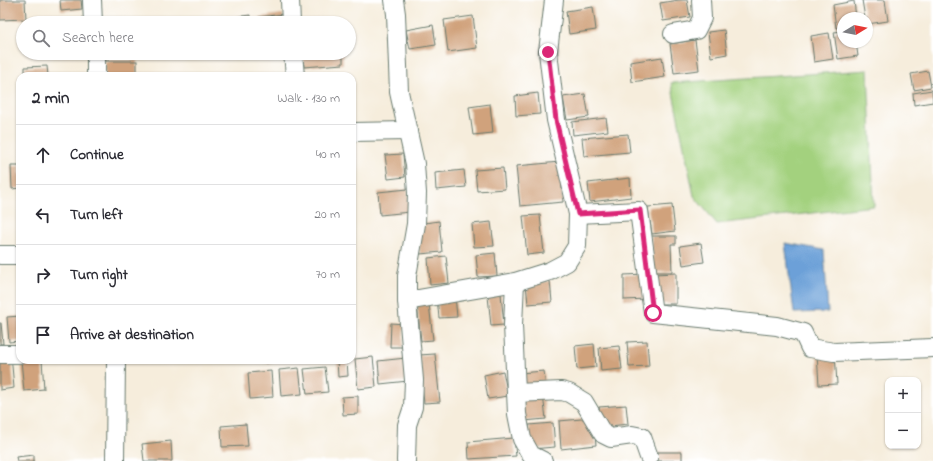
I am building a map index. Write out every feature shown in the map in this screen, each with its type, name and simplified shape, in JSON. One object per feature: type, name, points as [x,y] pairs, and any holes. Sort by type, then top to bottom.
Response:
[{"type":"street","points":[[92,0],[93,16]]},
{"type":"street","points":[[290,0],[291,16]]},
{"type":"street","points":[[394,0],[396,14],[399,92],[415,164],[417,193],[416,224],[407,276],[407,301],[414,380],[412,407],[407,425],[406,461]]},
{"type":"street","points":[[407,301],[516,282],[550,271],[567,262],[577,246],[578,214],[555,113],[548,52],[554,0]]},
{"type":"street","points":[[673,34],[696,30],[702,18],[701,0]]},
{"type":"street","points":[[96,60],[96,72]]},
{"type":"street","points":[[294,60],[295,72]]},
{"type":"street","points":[[356,132],[408,131]]},
{"type":"street","points":[[578,214],[640,210],[653,313],[777,326],[804,333],[810,348],[834,352],[933,348]]},
{"type":"street","points":[[0,255],[16,255]]},
{"type":"street","points":[[516,282],[513,325],[516,414],[522,439],[531,455],[543,461]]},
{"type":"street","points":[[0,354],[16,354]]},
{"type":"street","points":[[115,461],[116,445],[114,392],[116,364]]},
{"type":"street","points":[[516,392],[562,391],[569,393],[584,402],[603,434],[611,438],[632,435],[642,437],[649,457]]},
{"type":"green space","points":[[868,70],[874,206],[717,224],[694,196],[671,83]]},
{"type":"water","points":[[785,243],[824,250],[828,312],[794,313]]},
{"type":"building","points":[[0,0],[25,0],[26,16],[16,16],[16,19],[0,20]]},
{"type":"building","points":[[60,0],[81,0],[82,9],[61,11]]},
{"type":"building","points":[[687,0],[690,17],[663,21],[660,3]]},
{"type":"building","points":[[862,0],[885,0],[888,21],[873,23],[873,12],[864,12]]},
{"type":"building","points":[[854,1],[855,12],[837,12],[836,28],[833,5]]},
{"type":"building","points":[[593,7],[596,30],[569,34],[566,11]]},
{"type":"building","points":[[283,14],[283,16],[267,16]]},
{"type":"building","points":[[473,16],[477,48],[448,52],[444,20]]},
{"type":"building","points":[[433,25],[436,45],[410,49],[406,30]]},
{"type":"building","points":[[724,30],[727,54],[711,57],[708,32]]},
{"type":"building","points":[[834,32],[837,32],[837,48],[857,48],[858,56],[838,59]]},
{"type":"building","points":[[829,33],[833,59],[814,62],[811,36]]},
{"type":"building","points":[[695,40],[699,70],[674,73],[670,44]]},
{"type":"building","points":[[662,57],[665,77],[632,82],[630,62]]},
{"type":"building","points":[[304,60],[343,60],[343,64],[304,67]]},
{"type":"building","points":[[105,61],[137,61],[137,72],[105,72]]},
{"type":"building","points":[[47,66],[48,72],[25,72],[25,67]]},
{"type":"building","points":[[928,71],[931,87],[914,90],[911,74]]},
{"type":"building","points":[[932,90],[933,102],[914,105],[913,93]]},
{"type":"building","points":[[538,93],[540,114],[516,116],[515,96]]},
{"type":"building","points":[[585,94],[589,117],[567,120],[563,97]]},
{"type":"building","points":[[490,104],[493,133],[473,135],[469,107]]},
{"type":"building","points":[[606,118],[608,131],[573,135],[572,122]]},
{"type":"building","points":[[628,134],[630,152],[584,156],[582,138]]},
{"type":"building","points":[[403,154],[405,177],[388,179],[385,155]]},
{"type":"building","points":[[560,162],[563,202],[520,206],[516,166]]},
{"type":"building","points":[[11,166],[16,166],[16,188],[12,189]]},
{"type":"building","points":[[503,168],[505,189],[477,191],[475,170]]},
{"type":"building","points":[[464,170],[466,187],[436,190],[435,173]]},
{"type":"building","points":[[630,178],[631,197],[590,202],[588,183]]},
{"type":"building","points":[[408,189],[410,212],[380,215],[378,192]]},
{"type":"building","points":[[672,205],[675,231],[652,234],[648,207]]},
{"type":"building","points":[[540,215],[544,253],[527,255],[523,216]]},
{"type":"building","points":[[439,221],[442,252],[420,254],[417,224]]},
{"type":"building","points":[[491,222],[494,246],[474,247],[472,224]]},
{"type":"building","points":[[651,236],[676,236],[676,244],[671,244],[672,272],[653,272]]},
{"type":"building","points":[[701,243],[704,262],[683,265],[680,246]]},
{"type":"building","points":[[495,253],[497,276],[478,277],[476,255]]},
{"type":"building","points":[[446,256],[449,283],[430,285],[428,258]]},
{"type":"building","points":[[676,273],[676,304],[655,304],[654,274]]},
{"type":"building","points":[[645,274],[646,299],[624,300],[624,275]]},
{"type":"building","points":[[550,281],[552,302],[528,304],[526,284]]},
{"type":"building","points":[[501,294],[504,325],[491,326],[488,296]]},
{"type":"building","points":[[455,296],[457,317],[439,318],[437,298]]},
{"type":"building","points":[[429,303],[433,340],[421,341],[417,304]]},
{"type":"building","points":[[16,316],[16,341],[9,342],[7,317]]},
{"type":"building","points":[[1,323],[3,344],[0,344]]},
{"type":"building","points":[[391,323],[404,324],[403,347],[390,347]]},
{"type":"building","points":[[647,341],[649,366],[629,367],[627,342]]},
{"type":"building","points":[[594,344],[596,367],[577,369],[575,346]]},
{"type":"building","points":[[619,346],[622,369],[601,371],[599,348]]},
{"type":"building","points":[[835,353],[837,384],[819,385],[817,354]]},
{"type":"building","points":[[435,354],[440,402],[424,403],[419,355]]},
{"type":"building","points":[[11,355],[14,388],[0,390],[0,356]]},
{"type":"building","points":[[373,357],[376,387],[358,389],[356,359]]},
{"type":"building","points":[[406,358],[408,381],[380,384],[378,361]]},
{"type":"building","points":[[21,364],[42,364],[44,389],[24,391]]},
{"type":"building","points":[[337,364],[347,364],[348,376],[338,377]]},
{"type":"building","points":[[325,367],[328,392],[307,394],[304,369]]},
{"type":"building","points":[[299,368],[302,394],[281,396],[279,370]]},
{"type":"building","points":[[271,371],[273,397],[250,399],[248,373]]},
{"type":"building","points":[[503,371],[508,396],[488,399],[484,375]]},
{"type":"building","points":[[544,371],[546,388],[521,390],[520,373]]},
{"type":"building","points":[[543,395],[546,419],[524,421],[521,398]]},
{"type":"building","points":[[358,396],[358,414],[343,415],[342,397]]},
{"type":"building","points":[[626,405],[628,424],[601,427],[599,407]]},
{"type":"building","points":[[593,418],[596,445],[561,449],[559,421]]},
{"type":"building","points":[[553,423],[555,447],[531,449],[529,425]]},
{"type":"building","points":[[246,424],[248,446],[222,447],[221,426]]},
{"type":"building","points":[[514,438],[516,456],[469,459],[468,442]]},
{"type":"building","points":[[171,441],[172,461],[144,461],[142,444]]},
{"type":"building","points":[[658,452],[682,452],[682,461],[658,461]]},
{"type":"building","points":[[34,455],[34,461],[17,461],[16,457]]},
{"type":"route","points":[[548,52],[556,120],[578,214],[640,210],[653,313]]}]
